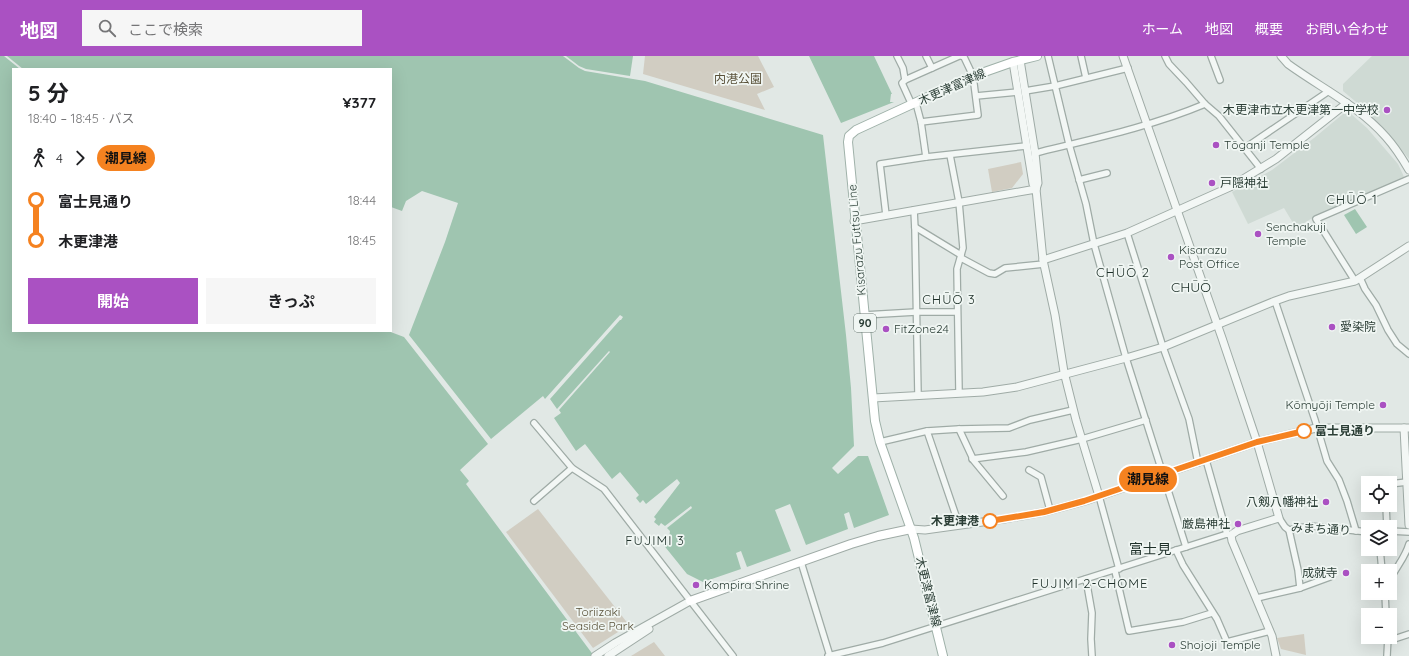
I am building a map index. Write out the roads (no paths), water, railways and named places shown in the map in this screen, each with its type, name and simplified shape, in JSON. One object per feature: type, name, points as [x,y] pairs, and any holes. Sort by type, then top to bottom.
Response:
[{"type":"main road","name":"木更津富津線","points":[[914,104],[973,76],[1016,59],[1037,56]]},
{"type":"main road","name":"Kisarazu Futtsu Line","points":[[911,529],[880,442],[875,421],[854,221],[848,142],[849,136],[856,130],[914,104]]},
{"type":"main road","name":"木更津富津線","points":[[911,529],[943,656]]},
{"type":"main road","points":[[690,601],[878,536],[911,529]]},
{"type":"street","points":[[897,56],[904,68],[905,80],[902,83],[922,122],[926,157]]},
{"type":"street","points":[[926,56],[932,68]]},
{"type":"street","points":[[940,56],[943,63]]},
{"type":"street","points":[[905,80],[962,56],[973,76],[978,115],[922,122]]},
{"type":"street","points":[[1048,56],[1069,144],[1086,204],[1094,244],[1126,358],[1186,547]]},
{"type":"street","points":[[1081,56],[1086,78]]},
{"type":"street","points":[[801,562],[829,656],[883,643],[1117,570],[1176,550],[1229,535],[1278,518],[1257,442],[1218,325],[1147,126],[1124,56]]},
{"type":"street","points":[[1165,56],[1169,64],[1205,104],[1219,116],[1261,169]]},
{"type":"street","points":[[1211,56],[1220,80]]},
{"type":"street","points":[[1281,56],[1288,64],[1363,115],[1386,137],[1401,156],[1409,170]]},
{"type":"street","points":[[1016,59],[1021,91],[1026,146],[1032,184],[1036,189]]},
{"type":"street","points":[[976,96],[1055,86],[1128,68]]},
{"type":"street","points":[[1021,91],[1035,153],[1038,183],[1036,189],[1044,262],[1055,316],[1064,375],[1099,496],[1117,570],[1128,631],[1183,622],[1212,613]]},
{"type":"street","points":[[1245,148],[1329,91]]},
{"type":"street","points":[[915,227],[989,273],[995,274],[1005,268],[1044,262],[1127,233],[1230,187],[1261,169],[1347,103]]},
{"type":"street","points":[[1035,153],[1147,126],[1205,104]]},
{"type":"street","points":[[886,215],[880,164],[926,157],[1026,146]]},
{"type":"street","points":[[950,155],[959,202],[963,248],[957,269],[959,392]]},
{"type":"street","points":[[1079,180],[1107,173]]},
{"type":"street","points":[[1409,179],[1316,219],[1376,305],[1388,330],[1397,344],[1409,354]]},
{"type":"street","points":[[854,221],[1036,189]]},
{"type":"street","points":[[914,210],[918,395]]},
{"type":"street","points":[[1127,233],[1163,347],[1202,461],[1229,535],[1270,630],[1276,652]]},
{"type":"street","points":[[873,398],[959,392],[983,392],[1064,375],[1126,358],[1163,347],[1289,296],[1358,280],[1409,246]]},
{"type":"street","points":[[1276,301],[1327,461],[1348,501],[1356,531]]},
{"type":"street","points":[[864,315],[916,312],[957,312]]},
{"type":"street","points":[[880,442],[927,431],[1009,428],[1030,420],[1073,410]]},
{"type":"street","points":[[972,459],[1026,452],[1082,439],[1146,420]]},
{"type":"street","points":[[534,423],[572,468],[604,489],[733,656]]},
{"type":"street","points":[[911,529],[925,530],[1004,519],[1050,510],[1099,496],[1257,442],[1316,428],[1406,428],[1409,525]]},
{"type":"street","points":[[959,429],[972,459],[1003,496]]},
{"type":"street","points":[[927,431],[958,525]]},
{"type":"street","points":[[534,501],[572,468]]},
{"type":"street","points":[[1029,470],[1041,477],[1050,510]]},
{"type":"street","points":[[1397,483],[1407,482]]},
{"type":"street","name":"みまち通り","points":[[1278,518],[1289,530],[1310,526],[1361,531]]},
{"type":"street","points":[[1289,530],[1298,570],[1300,588]]},
{"type":"street","points":[[1397,531],[1409,532]]},
{"type":"street","points":[[1397,566],[1407,552],[1409,544]]},
{"type":"street","points":[[1176,550],[1183,565],[1217,619],[1227,642],[1270,630]]},
{"type":"street","points":[[1257,598],[1300,588],[1330,577]]},
{"type":"street","points":[[1086,579],[1092,613],[1092,656]]},
{"type":"street","points":[[595,656],[616,646],[690,601]]},
{"type":"street","points":[[1397,637],[1409,634]]},
{"type":"street","points":[[1387,656],[1388,644]]},
{"type":"street","points":[[608,656],[616,646]]},
{"type":"place","name":"木更津市立木更津第一中学校","points":[[1387,110]]},
{"type":"place","name":"Tōganji Temple","points":[[1216,145]]},
{"type":"place","name":"戸隠神社","points":[[1212,183]]},
{"type":"place","name":"Senchakuji Temple","points":[[1258,234]]},
{"type":"place","name":"Kisarazu Post Office","points":[[1171,257]]},
{"type":"place","name":"愛染院","points":[[1332,327]]},
{"type":"place","name":"FitZone24","points":[[886,329]]},
{"type":"place","name":"Kōmyōji Temple","points":[[1383,405]]},
{"type":"place","name":"富士見通り","points":[[1304,431]]},
{"type":"place","name":"八剱八幡神社","points":[[1326,502]]},
{"type":"place","name":"木更津港","points":[[990,521]]},
{"type":"place","name":"厳島神社","points":[[1238,524]]},
{"type":"place","name":"成就寺","points":[[1346,573]]},
{"type":"place","name":"Kompira Shrine","points":[[696,585]]},
{"type":"place","name":"Shojoji Temple","points":[[1172,645]]},
{"type":"district","name":"CHŪŌ 1","points":[[1352,199]]},
{"type":"district","name":"CHŪŌ 2","points":[[1123,272]]},
{"type":"district","name":"CHŪŌ","points":[[1191,287]]},
{"type":"district","name":"CHŪŌ 3","points":[[949,299]]},
{"type":"district","name":"FUJIMI 3","points":[[655,540]]},
{"type":"district","name":"富士見","points":[[1150,549]]},
{"type":"district","name":"FUJIMI 2-CHOME","points":[[1090,583]]},
{"type":"park label","name":"内港公園","points":[[738,79]]},
{"type":"park label","name":"Toriizaki Seaside Park","points":[[598,619]]}]
